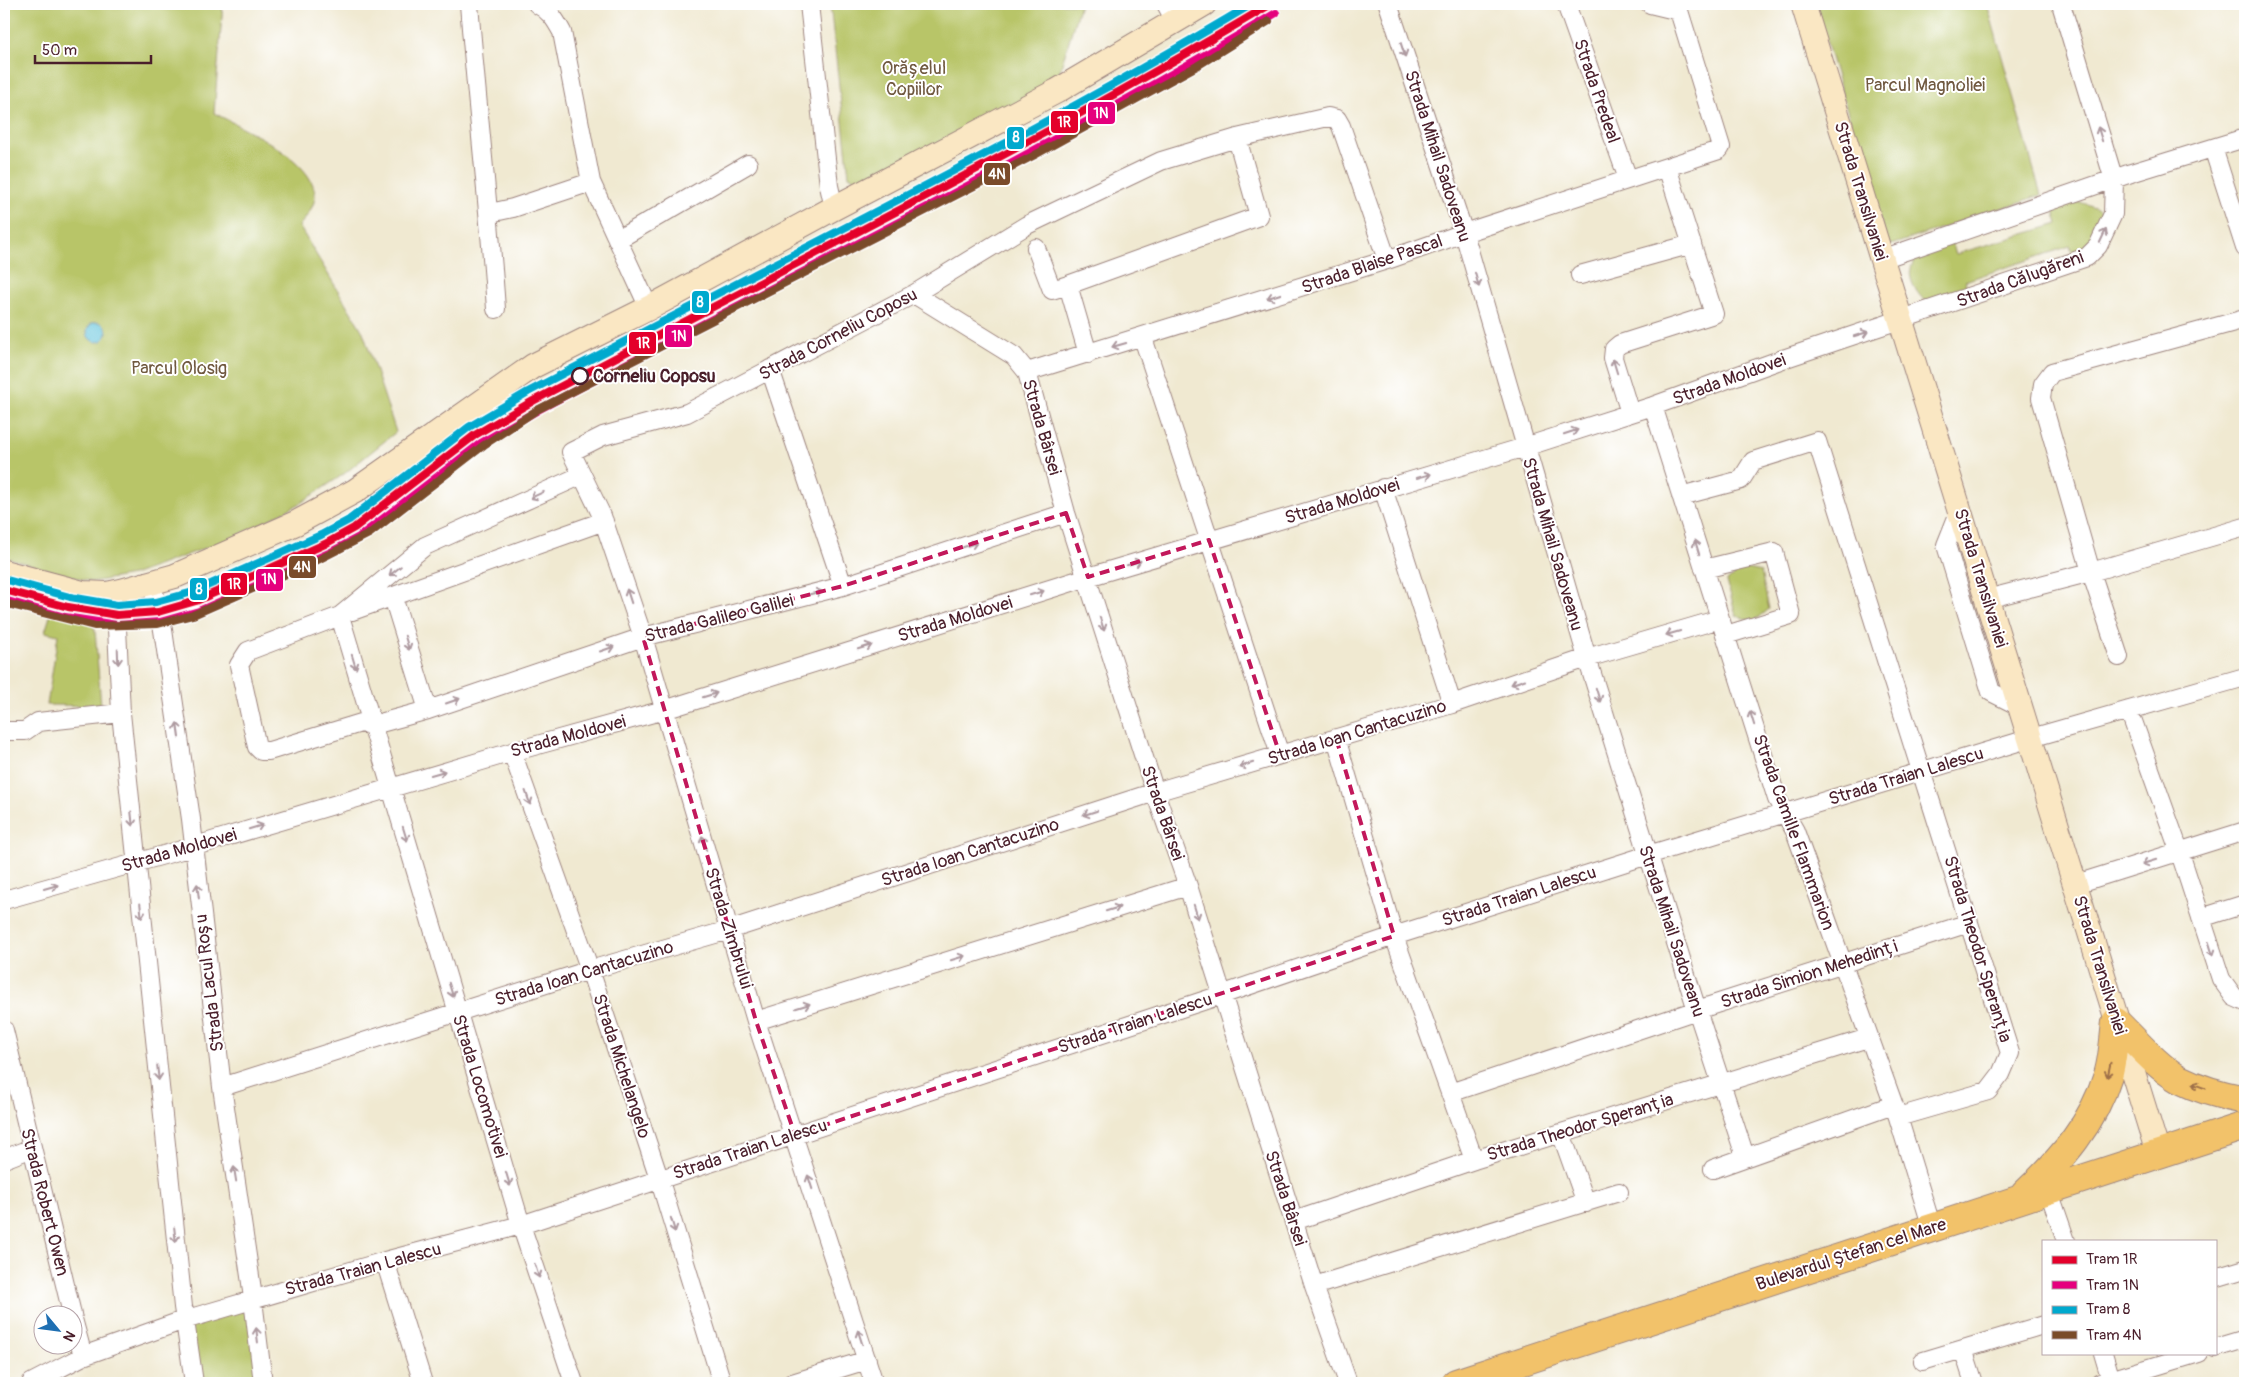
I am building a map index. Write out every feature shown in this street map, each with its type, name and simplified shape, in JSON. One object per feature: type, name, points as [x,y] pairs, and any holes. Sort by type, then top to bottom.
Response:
[{"type":"main road","points":[[4,572],[83,593],[107,594],[152,584],[175,576],[296,522],[348,495],[533,366],[649,308],[834,208],[1058,91],[1170,12],[1204,4]]},
{"type":"main road","name":"Strada Transilvaniei","points":[[1803,4],[2158,1153]]},
{"type":"main road","points":[[2116,1022],[2161,1065],[2179,1078],[2198,1086],[2245,1100]]},
{"type":"main road","points":[[2020,1199],[2076,1141],[2091,1117],[2109,1074],[2116,1022]]},
{"type":"main road","name":"Bulevardul Ștefan cel Mare","points":[[1456,1383],[2245,1126]]},
{"type":"street","points":[[469,4],[476,90],[490,212],[496,310]]},
{"type":"street","points":[[538,4],[546,8],[554,17],[562,32],[591,182],[649,308]]},
{"type":"street","points":[[809,4],[829,186],[834,208]]},
{"type":"street","name":"Strada Mihail Sadoveanu","points":[[1388,4],[1464,233],[1587,658],[1696,1010],[1745,1156]]},
{"type":"street","name":"Strada Predeal","points":[[1566,4],[1628,179]]},
{"type":"street","name":"Strada Blaise Pascal","points":[[1027,372],[1143,338],[1387,260],[1716,151],[1721,147],[1679,11],[1650,4]]},
{"type":"street","points":[[2061,4],[2114,180]]},
{"type":"street","name":"Strada Corneliu Coposu","points":[[582,475],[571,452],[603,436],[687,413],[914,294],[1027,225],[1161,161],[1237,138],[1328,117],[1337,119],[1387,260]]},
{"type":"street","points":[[1036,248],[1052,290],[1259,216],[1237,138]]},
{"type":"street","points":[[1882,260],[2131,173],[2245,138]]},
{"type":"street","points":[[2214,148],[2245,248]]},
{"type":"street","points":[[617,240],[748,164]]},
{"type":"street","points":[[1630,413],[1613,358],[1614,349],[1620,344],[1714,314],[1667,167]]},
{"type":"street","name":"Strada Călugăreni","points":[[1901,321],[2087,258],[2098,246],[2113,214],[2114,180]]},
{"type":"street","points":[[490,212],[513,208],[591,182]]},
{"type":"street","points":[[1580,275],[1692,244]]},
{"type":"street","points":[[1068,285],[1088,354]]},
{"type":"street","name":"Strada Bârsei","points":[[914,294],[1014,356],[1027,372],[1066,514],[1188,886],[1314,1286],[1348,1383]]},
{"type":"street","points":[[2119,657],[2091,572],[2041,398],[2043,384],[2052,372],[2245,319]]},
{"type":"street","name":"Strada Moldovei","points":[[4,900],[192,847],[512,752],[664,710],[1209,540],[1525,447],[1653,406],[1780,360],[1901,321]]},
{"type":"street","points":[[1143,338],[1280,755]]},
{"type":"street","points":[[770,369],[843,586]]},
{"type":"street","name":"Strada Camille Flammarion","points":[[1653,406],[1777,799],[1795,831],[1895,1111],[1932,1228]]},
{"type":"street","name":"Strada Theodor Speranția","points":[[1681,496],[1741,480],[1753,461],[1817,441],[2010,1053],[2001,1074],[1988,1091],[1895,1111],[1745,1156],[1712,1169]]},
{"type":"street","points":[[340,616],[426,546],[582,475]]},
{"type":"street","name":"Strada Zimbrului","points":[[582,475],[604,521],[643,637],[756,1021],[795,1135],[874,1383]]},
{"type":"street","points":[[1384,488],[1452,704]]},
{"type":"street","points":[[1960,510],[1946,545],[1991,692],[2021,707]]},
{"type":"street","name":"Strada Galileo Galilei","points":[[340,616],[248,651],[239,666],[257,747],[261,751],[269,751],[361,723],[373,725],[428,710],[643,637],[843,586],[1066,514]]},
{"type":"street","points":[[340,616],[604,521]]},
{"type":"street","points":[[1987,598],[2091,572],[2245,526]]},
{"type":"street","name":"Strada Ioan Cantacuzino","points":[[222,1087],[590,970],[730,930],[1156,792],[1452,704],[1587,658],[1723,627],[1792,615],[1774,552],[1704,569]]},
{"type":"street","name":"Strada Lacul Roșu","points":[[152,584],[163,630],[191,819],[192,847],[222,1087],[263,1383]]},
{"type":"street","points":[[121,591],[117,623],[121,714],[184,1320],[194,1383]]},
{"type":"street","points":[[83,593],[117,623]]},
{"type":"street","points":[[393,597],[428,710]]},
{"type":"street","points":[[340,616],[391,787]]},
{"type":"street","name":"Strada Traian Lalescu","points":[[30,1383],[82,1356],[184,1320],[385,1261],[522,1225],[659,1178],[1221,995],[1394,936],[1648,855],[2031,738],[2245,677]]},
{"type":"street","points":[[2129,710],[2180,853],[2221,979],[2234,997],[2245,1002]]},
{"type":"street","points":[[4,731],[25,731],[38,722],[121,714]]},
{"type":"street","points":[[1336,738],[1394,936],[1474,1160]]},
{"type":"street","name":"Strada Michelangelo","points":[[512,752],[590,970],[659,1178],[722,1383]]},
{"type":"street","name":"Strada Locomotivei","points":[[391,787],[522,1225],[574,1383]]},
{"type":"street","points":[[2076,884],[2180,853],[2245,831]]},
{"type":"street","points":[[756,1021],[1188,886]]},
{"type":"street","points":[[2201,918],[2245,904]]},
{"type":"street","name":"Strada Simion Mehedinți","points":[[1450,1093],[1696,1010],[1843,965],[1969,923]]},
{"type":"street","name":"Strada Robert Owen","points":[[4,1030],[69,1304]]},
{"type":"street","name":"Strada Theodor Speranția","points":[[1294,1221],[1474,1160],[1868,1038]]},
{"type":"street","points":[[1561,1133],[1586,1203]]},
{"type":"street","points":[[4,1159],[32,1148]]},
{"type":"street","points":[[2048,1189],[2066,1240]]},
{"type":"street","points":[[1314,1286],[1619,1192]]},
{"type":"street","points":[[385,1261],[423,1383]]},
{"type":"street","points":[[2216,1278],[2245,1269]]},
{"type":"street","points":[[1923,1361],[2042,1325]]},
{"type":"street","points":[[2216,1348],[2245,1339]]},
{"type":"street","points":[[1963,1349],[1974,1383]]},
{"type":"street","points":[[2103,1354],[2105,1381],[2196,1354]]},
{"type":"street","points":[[792,1383],[867,1360]]},
{"type":"highlighted area","points":[[1066,513],[1088,577],[1209,540],[1280,755],[1336,738],[1394,936],[795,1135],[756,1021],[643,637],[843,586]]},
{"type":"green space","name":"Parcul Olosig","points":[[4,4],[223,4],[214,113],[275,146],[290,157],[312,182],[315,200],[299,226],[363,332],[396,432],[344,474],[299,504],[235,537],[133,575],[91,582],[4,557]]},
{"type":"green space","name":"Orășelul Copiilor","points":[[830,4],[1080,4],[1056,84],[869,188],[849,176]]},
{"type":"green space","name":"Parcul Magnoliei","points":[[1815,4],[1987,4],[2041,195],[1888,246]]},
{"type":"green space","points":[[2080,202],[2097,208],[2102,213],[2096,233],[2074,259],[2070,246],[1965,281],[1969,294],[1940,301],[1926,301],[1916,290],[1911,280],[1910,271],[1918,257],[1951,239],[1956,254],[2058,224],[2054,210],[2066,204]]},
{"type":"green space","points":[[1742,568],[1761,572],[1769,609],[1755,621],[1736,616],[1727,581]]},
{"type":"green space","points":[[51,613],[91,621],[95,630],[101,706],[47,705],[58,635],[45,632]]},
{"type":"green space","points":[[253,1300],[262,1383],[192,1383],[184,1321]]},
{"type":"water","points":[[93,322],[101,322],[107,328],[107,336],[101,342],[93,342],[87,336],[87,328]]},
{"type":"tram line","name":"8","points":[[7,580],[70,597],[117,605],[156,602],[193,592],[321,535],[349,520],[469,427],[528,392],[983,155],[1074,106],[1252,4]]},
{"type":"tram line","name":"1R","points":[[4,590],[68,607],[117,615],[158,612],[196,601],[325,544],[354,528],[475,435],[533,401],[997,158],[1181,57],[1271,4]]},
{"type":"tram line","name":"1N","points":[[4,600],[65,617],[117,625],[160,622],[199,611],[329,553],[359,537],[481,443],[538,410],[1002,167],[1186,66],[1276,13]]},
{"type":"tram line","name":"4N","points":[[4,603],[95,626],[158,624],[193,615],[314,562],[369,534],[484,445],[537,410],[1033,156],[1197,66],[1269,21]]},
{"type":"place","name":"Corneliu Coposu","points":[[580,376]]}]
